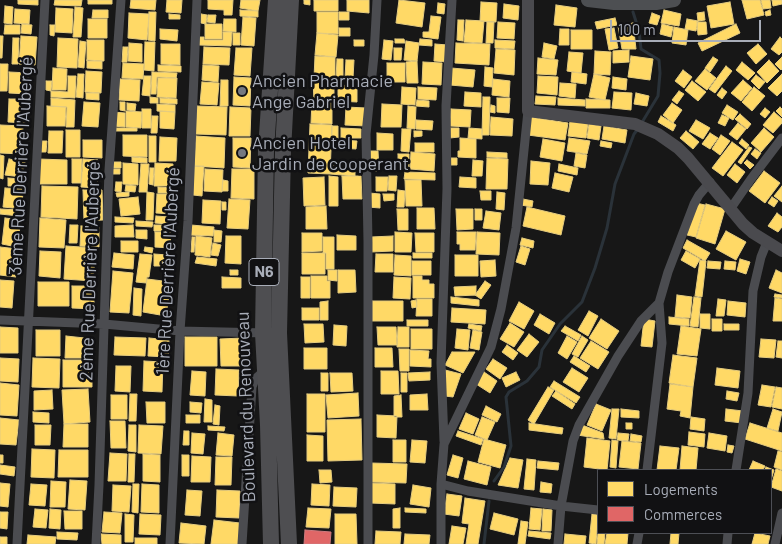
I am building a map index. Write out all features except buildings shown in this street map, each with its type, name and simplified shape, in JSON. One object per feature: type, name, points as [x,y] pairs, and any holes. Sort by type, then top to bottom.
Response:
[{"type":"highway","name":"Boulevard du Renouveau","points":[[271,544],[268,425],[263,333],[267,133],[276,0]]},
{"type":"highway","name":"Boulevard du Renouveau","points":[[289,544],[280,334],[284,135],[290,0]]},
{"type":"highway","points":[[267,133],[284,135]]},
{"type":"main road","points":[[588,0],[631,3],[656,3],[674,0]]},
{"type":"street","name":"3ème Rue Derrière l'Aubergé","points":[[18,544],[45,0]]},
{"type":"street","name":"2ème Rue Derrière l'Aubergé","points":[[96,544],[109,170],[121,0]]},
{"type":"street","name":"1ère Rue Derrière l'Aubergé","points":[[170,544],[180,330],[188,221],[196,0]]},
{"type":"street","points":[[368,544],[368,242],[365,158],[377,0]]},
{"type":"street","points":[[441,544],[441,484],[444,444],[441,364],[447,189],[446,106],[452,0]]},
{"type":"street","points":[[444,444],[491,346],[501,309],[516,228],[528,111],[528,0]]},
{"type":"street","points":[[528,111],[641,127],[667,140],[678,148],[710,182],[743,224],[768,242],[782,249]]},
{"type":"street","points":[[731,208],[750,179],[782,138]]},
{"type":"street","points":[[647,469],[662,343],[659,303],[668,272],[694,204],[710,182]]},
{"type":"street","points":[[736,469],[748,393],[753,291],[761,257],[768,242]]},
{"type":"street","points":[[558,544],[560,506],[573,441],[579,425],[618,356],[641,321],[659,303]]},
{"type":"street","points":[[0,320],[280,334]]},
{"type":"street","points":[[242,544],[252,387],[255,379],[264,371]]},
{"type":"street","points":[[441,484],[468,491],[560,506],[597,510]]},
{"type":"street","points":[[775,544],[780,531],[782,513]]},
{"type":"waterway","points":[[633,12],[639,31],[641,49],[659,60],[660,73],[658,96],[641,124]]},
{"type":"waterway","points":[[494,481],[504,467],[511,446],[506,397],[509,392],[527,381],[539,367],[542,350],[560,324],[582,302],[607,228],[615,184],[634,134],[638,129]]},
{"type":"waterway","points":[[484,544],[489,501]]},
{"type":"place","name":"Ancien Pharmacie Ange Gabriel","points":[[242,91]]},
{"type":"place","name":"Ancien Hotel Jardin de cooperant","points":[[242,153]]}]
